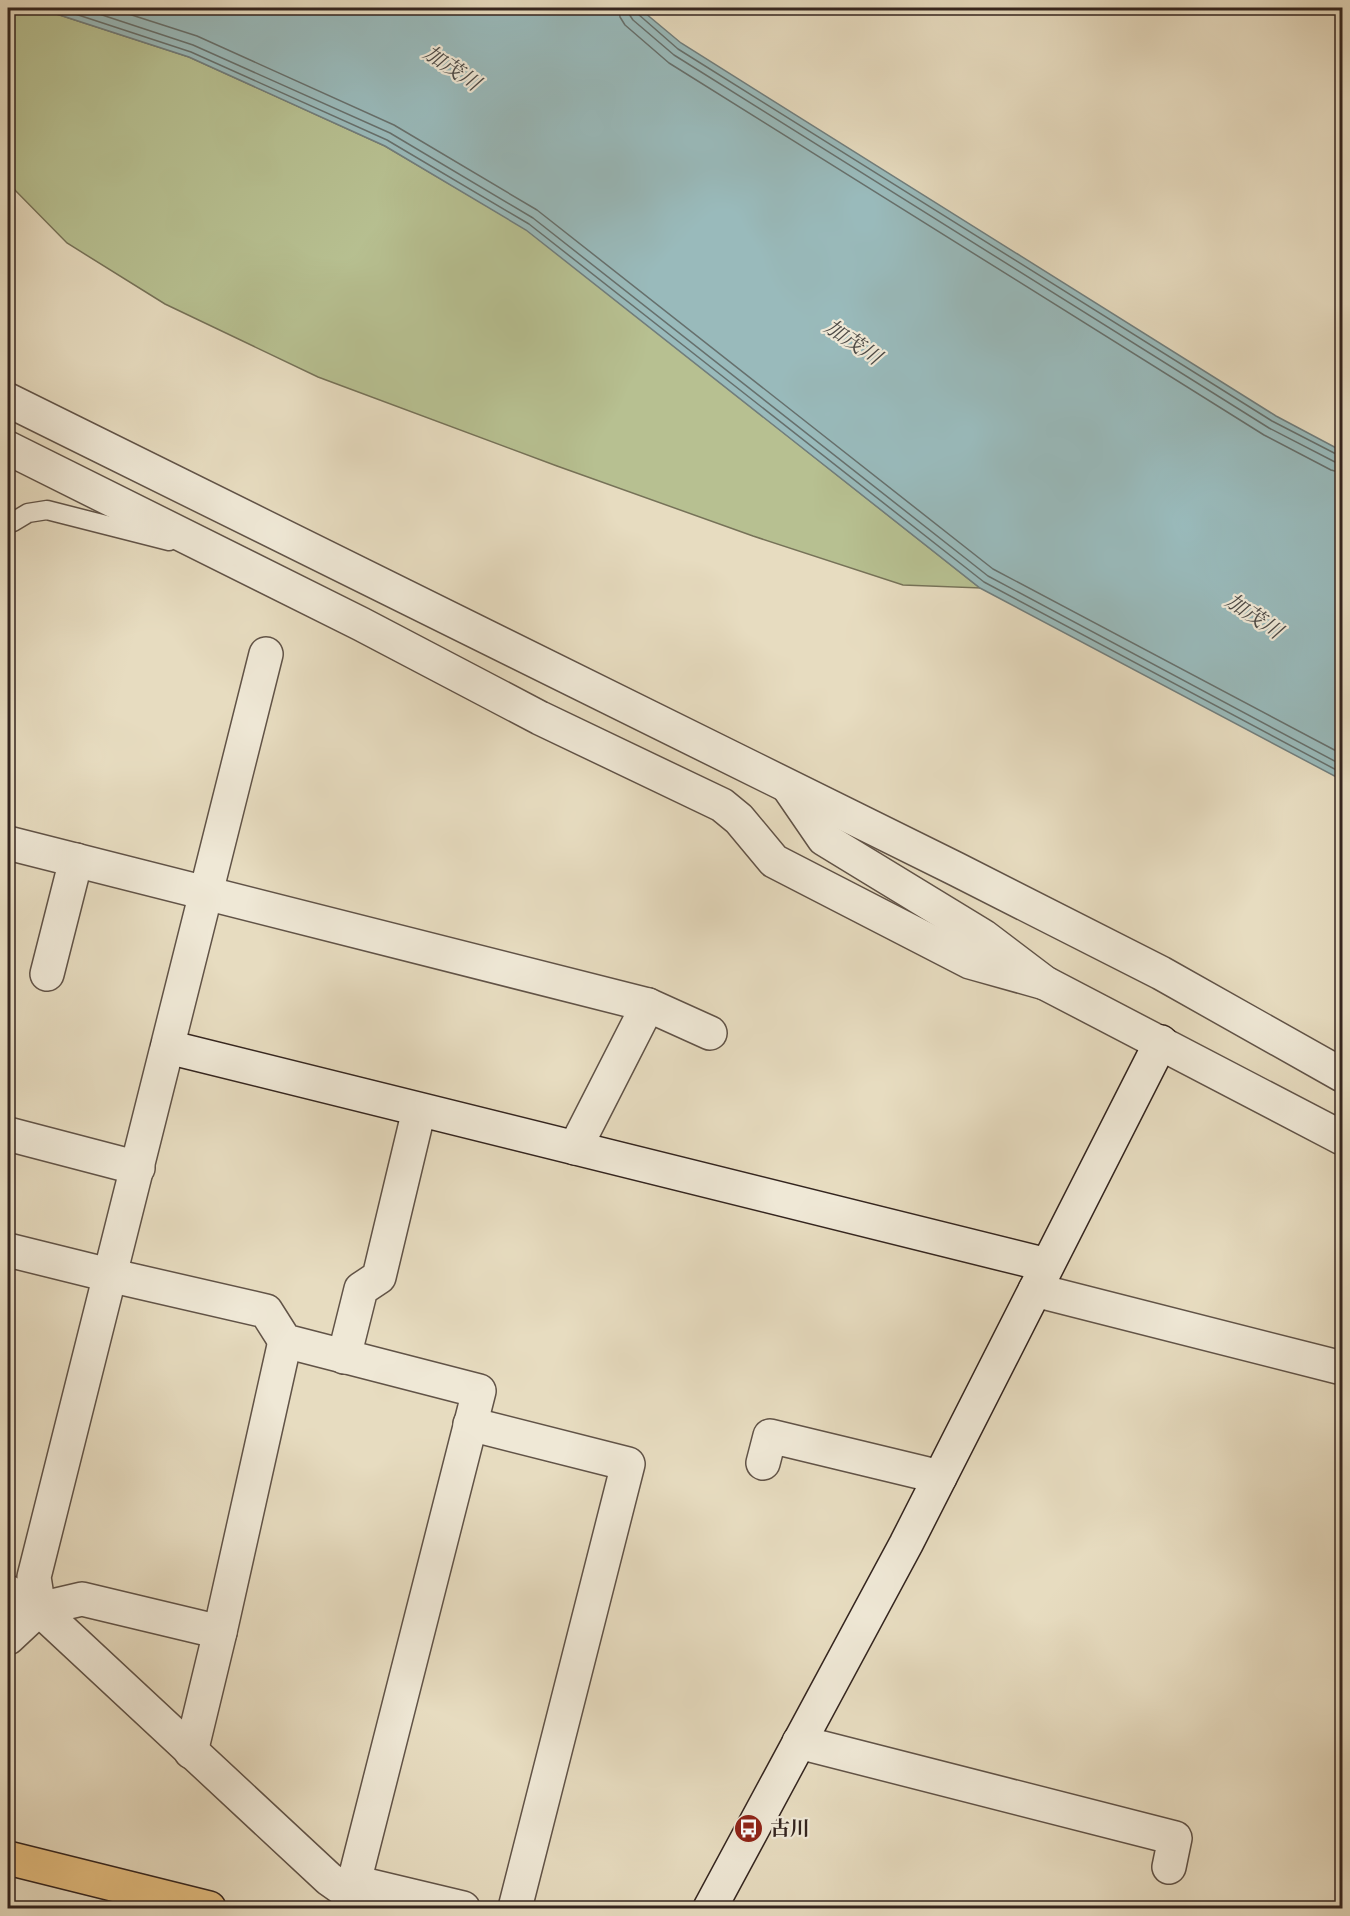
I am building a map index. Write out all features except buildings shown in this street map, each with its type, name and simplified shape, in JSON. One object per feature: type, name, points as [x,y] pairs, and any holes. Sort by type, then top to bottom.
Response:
[{"type":"main road","points":[[8,1858],[209,1908]]},
{"type":"street","points":[[8,400],[787,785],[1161,973],[1342,1075]]},
{"type":"street","points":[[8,448],[220,553],[540,718],[722,805],[739,819],[774,861],[970,962],[1045,983]]},
{"type":"street","points":[[39,1609],[34,1577],[266,654]]},
{"type":"street","points":[[787,785],[824,839],[983,936],[1045,983],[1342,1138]]},
{"type":"street","points":[[8,843],[648,1005],[710,1033]]},
{"type":"street","points":[[47,974],[76,860]]},
{"type":"street","points":[[575,1148],[648,1005]]},
{"type":"street","points":[[710,1908],[906,1544],[1161,1042]]},
{"type":"street","points":[[168,1047],[575,1148],[1041,1277],[1342,1368]]},
{"type":"street","points":[[344,1357],[361,1289],[379,1277],[419,1110]]},
{"type":"street","points":[[8,1134],[138,1168]]},
{"type":"street","points":[[8,1250],[266,1311],[285,1341],[479,1391],[358,1895]]},
{"type":"street","points":[[191,1752],[285,1341]]},
{"type":"street","points":[[470,1424],[628,1464],[515,1908]]},
{"type":"street","points":[[763,1463],[770,1436],[940,1478]]},
{"type":"street","points":[[8,1592],[39,1609],[329,1879],[358,1895],[463,1908]]},
{"type":"street","points":[[8,1638],[39,1609],[82,1599],[220,1632]]},
{"type":"street","points":[[799,1742],[1175,1838],[1169,1867]]},
{"type":"lane","points":[[8,517],[12,522],[28,513],[47,510],[220,553]]},
{"type":"green space","points":[[8,8],[38,8],[189,57],[385,146],[526,229],[980,588],[903,585],[753,536],[318,377],[165,304],[67,243],[8,183]]},
{"type":"water","name":"加茂川","points":[[38,8],[639,8],[681,43],[1276,416],[1342,451],[1342,780],[980,588],[526,230],[385,146],[189,57]]},
{"type":"place","name":"古川","points":[[749,1828]]}]
